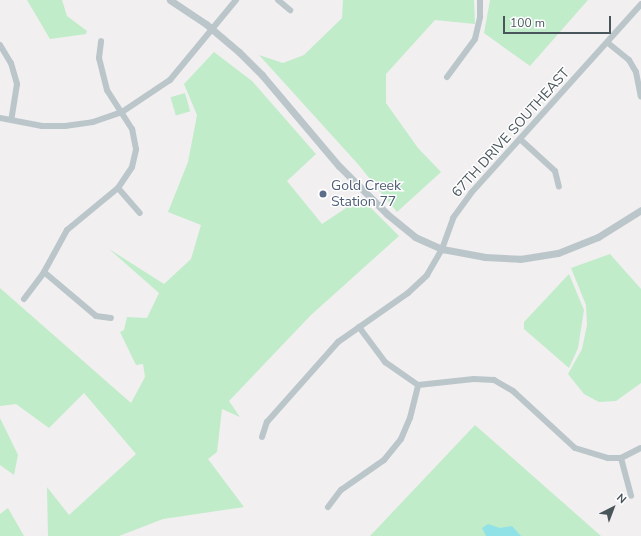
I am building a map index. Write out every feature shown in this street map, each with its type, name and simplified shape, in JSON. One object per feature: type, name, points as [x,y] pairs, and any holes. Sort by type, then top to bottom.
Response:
[{"type":"street","points":[[170,0],[213,30],[262,75],[339,166],[387,214],[415,237],[442,249],[485,257],[520,259],[558,253],[598,237],[640,213]]},
{"type":"street","points":[[0,118],[42,126],[66,126],[93,122],[122,112],[170,80],[213,30],[236,0]]},
{"type":"street","points":[[278,0],[290,10]]},
{"type":"street","points":[[447,77],[475,39],[480,17],[480,0]]},
{"type":"street","name":"67TH DRIVE SOUTHEAST","points":[[262,437],[267,422],[338,342],[418,285],[427,275],[442,249],[454,218],[471,193],[641,4]]},
{"type":"street","points":[[24,299],[44,272],[67,230],[118,188],[132,167],[136,149],[132,129],[107,90],[99,58],[101,41]]},
{"type":"street","points":[[608,42],[629,60],[636,72],[641,97]]},
{"type":"street","points":[[0,45],[11,63],[17,84],[11,120]]},
{"type":"street","points":[[520,139],[555,171],[559,187]]},
{"type":"street","points":[[118,188],[140,213]]},
{"type":"street","points":[[44,272],[96,316],[111,318]]},
{"type":"street","points":[[359,327],[385,362],[418,385],[474,379],[494,380],[513,391],[575,448],[608,458],[621,458],[641,448]]},
{"type":"street","points":[[328,507],[341,490],[384,460],[401,439],[410,418],[418,385]]},
{"type":"street","points":[[621,458],[631,496]]},
{"type":"green space","points":[[27,0],[62,0],[67,16],[87,31],[86,34],[50,39]]},
{"type":"green space","points":[[343,0],[474,0],[475,24],[435,20],[386,74],[386,103],[418,148],[441,172],[397,212],[357,163],[259,55],[283,63],[304,55],[342,18]]},
{"type":"green space","points":[[490,0],[588,0],[530,66],[484,33]]},
{"type":"green space","points":[[214,52],[252,81],[316,154],[287,181],[322,224],[361,198],[399,236],[311,315],[229,401],[240,417],[222,409],[217,452],[208,459],[244,507],[163,519],[119,536],[48,536],[47,487],[69,515],[136,454],[84,393],[49,428],[16,404],[0,406],[0,288],[131,403],[145,377],[143,364],[136,365],[120,332],[124,330],[127,317],[147,318],[159,293],[109,249],[164,284],[191,259],[201,225],[168,212],[188,162],[197,115],[184,84]]},
{"type":"green space","points":[[185,93],[190,111],[176,115],[171,97]]},
{"type":"green space","points":[[610,254],[641,289],[641,383],[616,401],[599,402],[584,394],[568,374],[582,349],[587,325],[586,305],[571,268]]},
{"type":"green space","points":[[569,274],[584,310],[578,348],[569,368],[524,329],[524,322]]},
{"type":"green space","points":[[0,418],[18,455],[14,475],[0,465]]},
{"type":"green space","points":[[475,425],[601,536],[370,536]]},
{"type":"green space","points":[[8,508],[24,536],[0,536],[0,514]]},
{"type":"water","points":[[488,524],[500,528],[512,526],[521,536],[486,536],[482,528]]},
{"type":"place","name":"Gold Creek Station 77","points":[[323,194]]}]
